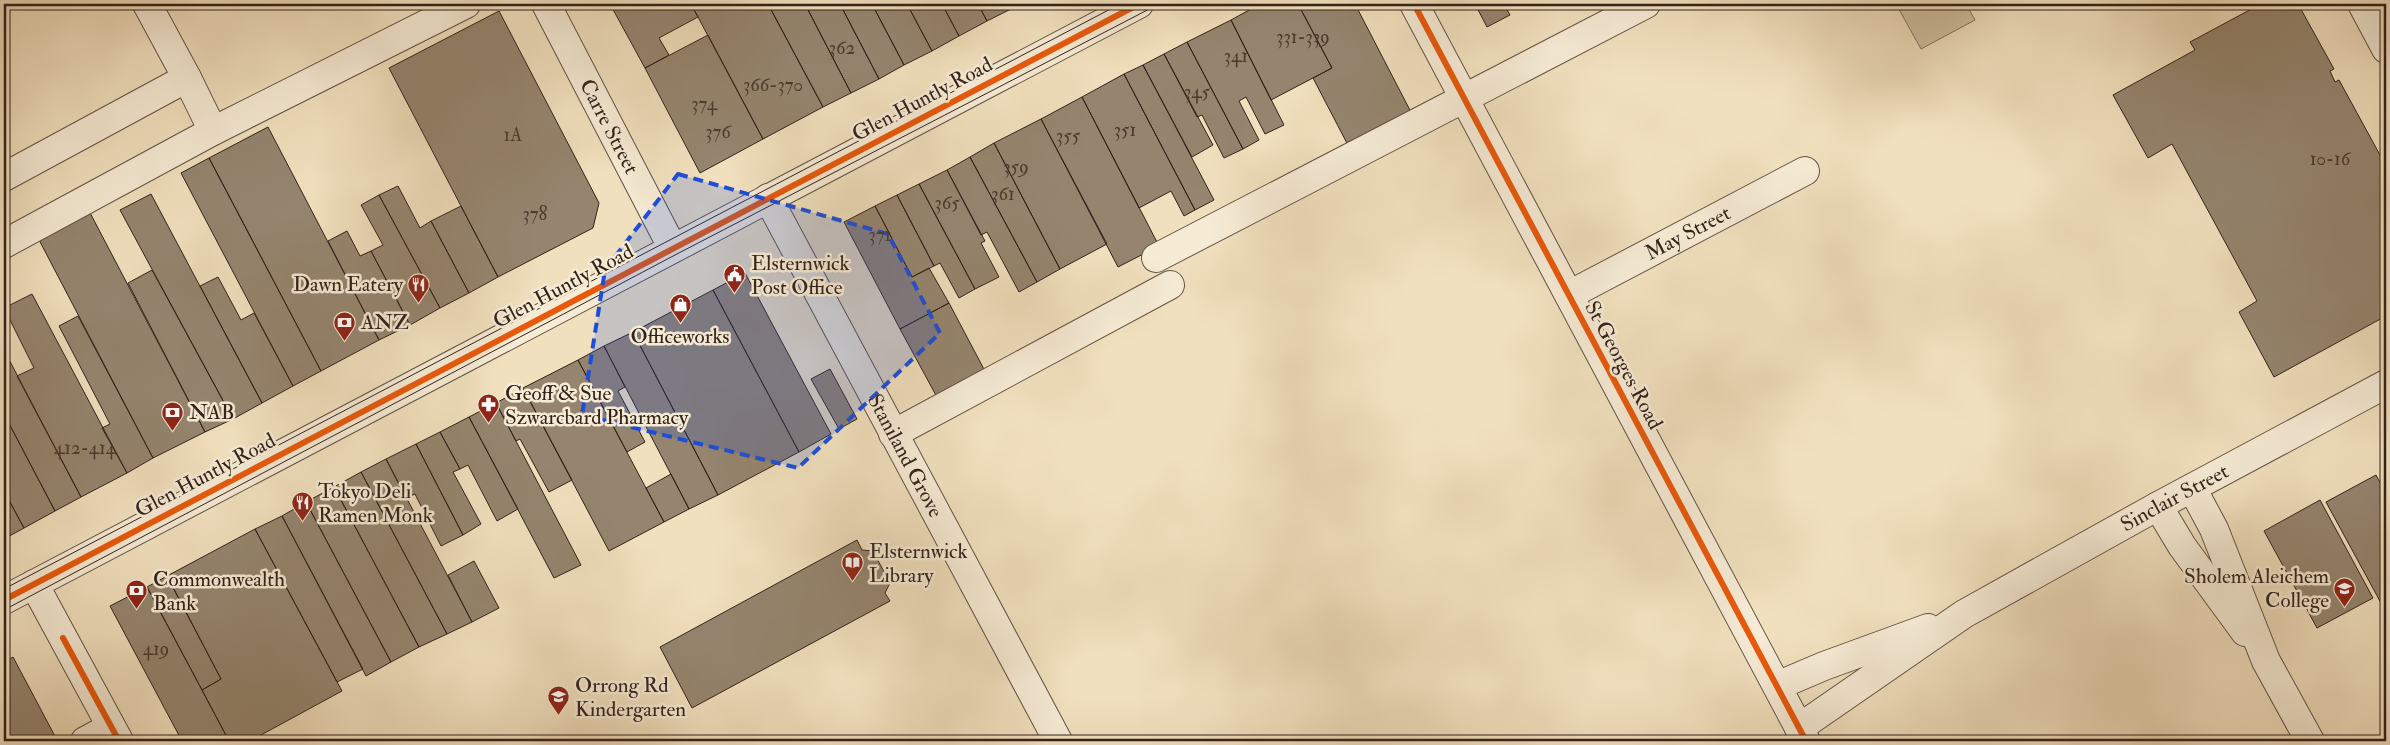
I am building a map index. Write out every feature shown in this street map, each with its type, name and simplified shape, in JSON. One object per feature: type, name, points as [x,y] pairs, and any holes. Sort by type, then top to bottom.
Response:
[{"type":"street","points":[[148,4],[213,131]]},
{"type":"street","points":[[4,244],[213,131],[466,4]]},
{"type":"street","name":"Carre Street","points":[[546,4],[672,248]]},
{"type":"street","name":"Glen Huntly Road","points":[[4,600],[1139,4]]},
{"type":"street","name":"St Georges Road","points":[[1414,4],[1803,735]]},
{"type":"street","points":[[1156,258],[1646,4]]},
{"type":"street","points":[[2362,4],[2386,50]]},
{"type":"street","points":[[4,176],[187,78]]},
{"type":"street","name":"May Street","points":[[1569,295],[1805,171]]},
{"type":"street","name":"Staniland Grove","points":[[768,198],[1058,741]]},
{"type":"street","points":[[893,434],[1170,284]]},
{"type":"street","name":"Sinclair Street","points":[[1803,735],[1964,614],[2158,506],[2386,384]]},
{"type":"street","points":[[2192,488],[2214,529],[2266,661],[2310,741]]},
{"type":"street","points":[[2158,506],[2182,546],[2266,661]]},
{"type":"street","points":[[34,584],[115,734],[85,741]]},
{"type":"street","name":"Sinclair Street","points":[[1777,686],[1824,666],[1964,614]]},
{"type":"highlighted area","points":[[678,174],[888,234],[940,333],[798,468],[582,415],[605,270]]},
{"type":"shaded area","points":[[1896,4],[1966,4],[1975,20],[1921,49]]},
{"type":"building","points":[[610,4],[691,4],[698,17],[659,38],[669,55],[645,68]]},
{"type":"building","points":[[691,4],[768,4],[823,107],[763,139]]},
{"type":"building","points":[[768,4],[805,4],[851,93],[823,107]]},
{"type":"building","points":[[805,4],[840,4],[879,79],[851,93]]},
{"type":"building","points":[[840,4],[872,4],[904,65],[879,79]]},
{"type":"building","points":[[872,4],[907,4],[932,51],[904,65]]},
{"type":"building","points":[[907,4],[942,4],[959,36],[932,51]]},
{"type":"building","points":[[942,4],[978,4],[987,21],[959,36]]},
{"type":"building","points":[[978,4],[1018,4],[1019,5],[987,21]]},
{"type":"building","points":[[1260,4],[1298,4],[1332,68],[1271,100],[1231,20]]},
{"type":"building","points":[[1298,4],[1355,4],[1413,116],[1350,149],[1313,78],[1332,68]]},
{"type":"building","points":[[1475,4],[1504,4],[1510,15],[1487,27]]},
{"type":"building","points":[[2256,4],[2298,4],[2334,69],[2330,71],[2335,82],[2339,80],[2386,166],[2386,316],[2274,377],[2239,312],[2257,301],[2172,144],[2148,158],[2113,95],[2195,50],[2190,42],[2257,6]]},
{"type":"building","points":[[499,11],[599,203],[593,228],[498,277],[389,68]]},
{"type":"building","points":[[1231,20],[1284,125],[1265,134],[1246,97],[1239,101],[1259,140],[1243,149],[1187,42]]},
{"type":"building","points":[[708,35],[763,139],[700,173],[645,68]]},
{"type":"building","points":[[1187,42],[1243,149],[1224,158],[1202,115],[1197,117],[1164,54]]},
{"type":"building","points":[[1164,54],[1213,145],[1192,157],[1143,65]]},
{"type":"building","points":[[1143,65],[1214,200],[1195,210],[1124,74]]},
{"type":"building","points":[[1124,74],[1195,210],[1184,216],[1171,191],[1139,208],[1082,97]]},
{"type":"building","points":[[1082,97],[1159,246],[1118,267],[1041,119]]},
{"type":"building","points":[[1041,119],[1107,244],[1060,269],[994,143]]},
{"type":"building","points":[[268,127],[379,340],[321,371],[209,158]]},
{"type":"building","points":[[994,143],[1060,269],[1037,282],[970,157]]},
{"type":"building","points":[[970,157],[1037,282],[1019,292],[987,232],[981,235],[947,170]]},
{"type":"building","points":[[209,158],[321,371],[293,386],[181,173]]},
{"type":"building","points":[[947,170],[985,241],[981,243],[999,277],[975,289],[919,184]]},
{"type":"building","points":[[919,184],[975,289],[959,298],[940,263],[934,266],[897,195]]},
{"type":"building","points":[[398,186],[420,228],[431,221],[469,293],[440,308],[379,195]]},
{"type":"building","points":[[151,194],[262,403],[233,419],[120,210]]},
{"type":"building","points":[[379,195],[440,308],[410,325],[371,251],[383,245],[361,205]]},
{"type":"building","points":[[897,195],[934,266],[912,277],[875,206]]},
{"type":"building","points":[[461,206],[498,277],[469,293],[431,221]]},
{"type":"building","points":[[875,206],[912,277],[929,268],[949,303],[900,329],[844,222]]},
{"type":"building","points":[[88,209],[205,432],[153,458],[37,236]]},
{"type":"building","points":[[347,231],[360,256],[371,251],[410,325],[379,340],[328,241]]},
{"type":"building","points":[[152,270],[233,419],[205,432],[128,283]]},
{"type":"building","points":[[745,273],[831,434],[799,452],[713,290]]},
{"type":"building","points":[[218,277],[241,320],[254,313],[293,386],[262,403],[200,286]]},
{"type":"building","points":[[713,290],[799,452],[718,495],[633,332]]},
{"type":"building","points":[[32,294],[127,473],[81,497],[17,376],[34,368],[4,308]]},
{"type":"building","points":[[949,303],[986,373],[938,399],[900,329]]},
{"type":"building","points":[[78,316],[153,458],[127,473],[102,428],[110,424],[59,326]]},
{"type":"building","points":[[633,332],[718,495],[689,509],[604,346]]},
{"type":"building","points":[[604,346],[625,387],[618,391],[645,442],[627,452],[578,360]]},
{"type":"building","points":[[4,350],[81,497],[55,511],[4,414]]},
{"type":"building","points":[[578,360],[664,522],[609,551],[523,388]]},
{"type":"building","points":[[830,369],[857,419],[839,429],[811,379]]},
{"type":"building","points":[[523,388],[572,480],[549,492],[520,439],[516,441],[496,403]]},
{"type":"building","points":[[496,403],[581,565],[554,578],[469,417]]},
{"type":"building","points":[[4,414],[55,511],[24,528],[4,491]]},
{"type":"building","points":[[469,417],[518,509],[497,521],[468,465],[460,469],[440,432]]},
{"type":"building","points":[[440,432],[460,469],[453,472],[481,524],[463,535],[416,444]]},
{"type":"building","points":[[416,444],[463,535],[441,546],[415,494],[406,498],[386,459]]},
{"type":"building","points":[[386,459],[472,622],[447,634],[361,472]]},
{"type":"building","points":[[361,472],[447,634],[419,647],[334,487]]},
{"type":"building","points":[[671,474],[689,509],[664,522],[646,488]]},
{"type":"building","points":[[2376,475],[2386,494],[2386,600],[2381,603],[2326,502]]},
{"type":"building","points":[[334,487],[419,647],[391,662],[306,502]]},
{"type":"building","points":[[4,491],[24,528],[4,539]]},
{"type":"building","points":[[2320,500],[2373,598],[2317,628],[2264,531]]},
{"type":"building","points":[[306,502],[391,662],[366,676],[282,516]]},
{"type":"building","points":[[282,516],[363,669],[337,682],[255,529]]},
{"type":"building","points":[[255,529],[342,691],[250,741],[229,741],[202,690],[221,679],[167,576]]},
{"type":"building","points":[[857,540],[862,550],[873,551],[890,583],[885,593],[890,601],[692,708],[660,647]]},
{"type":"building","points":[[474,561],[499,608],[472,622],[448,575]]},
{"type":"building","points":[[167,576],[221,679],[202,690],[147,587]]},
{"type":"building","points":[[147,587],[229,741],[182,741],[110,606]]},
{"type":"building","points":[[13,657],[57,740],[4,741],[4,662]]},
{"type":"tram line","points":[[4,589],[1120,4]]},
{"type":"tram line","points":[[4,610],[675,255],[1159,4]]},
{"type":"cycle path","points":[[4,600],[1139,4]]},
{"type":"cycle path","points":[[1414,4],[1806,741]]},
{"type":"cycle path","points":[[63,638],[119,741]]},
{"type":"place","name":"Elsternwick Post Office","points":[[735,294]]},
{"type":"place","name":"Dawn Eatery","points":[[419,303]]},
{"type":"place","name":"Officeworks","points":[[680,323]]},
{"type":"place","name":"ANZ","points":[[345,341]]},
{"type":"place","name":"Geoff & Sue Szwarcbard Pharmacy","points":[[489,424]]},
{"type":"place","name":"NAB","points":[[173,431]]},
{"type":"place","name":"Tokyo Deli Ramen Monk","points":[[302,522]]},
{"type":"place","name":"Elsternwick Library","points":[[853,582]]},
{"type":"place","name":"Sholem Aleichem College","points":[[2345,607]]},
{"type":"place","name":"Commonwealth Bank","points":[[137,610]]},
{"type":"place","name":"Orrong Rd Kindergarten","points":[[559,716]]}]
